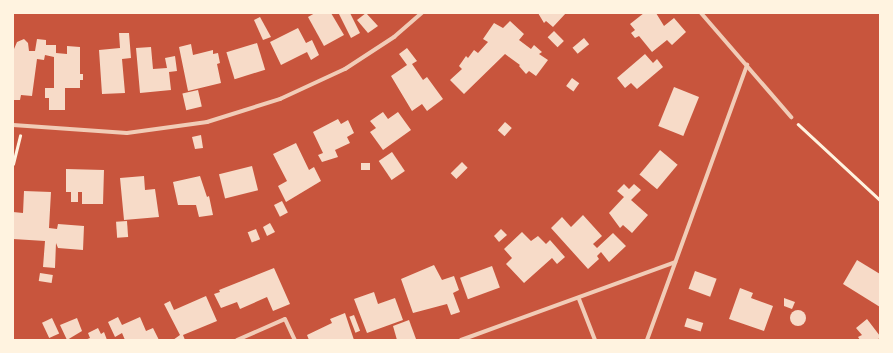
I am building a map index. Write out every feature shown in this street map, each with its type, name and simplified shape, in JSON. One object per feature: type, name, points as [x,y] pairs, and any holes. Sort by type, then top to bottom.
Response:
[{"type":"street","points":[[13,125],[22,128],[127,133],[207,122],[280,99],[345,69],[394,37],[422,13]]},
{"type":"street","points":[[701,13],[791,117]]},
{"type":"street","points":[[647,340],[747,65]]},
{"type":"street","points":[[461,340],[579,299],[675,262]]},
{"type":"street","points":[[579,299],[595,340]]},
{"type":"street","points":[[237,340],[286,319],[295,340]]},
{"type":"path","points":[[791,117],[880,200]]},
{"type":"path","points":[[13,164],[22,128]]},
{"type":"building","points":[[315,13],[331,13],[344,35],[324,46],[308,17]]},
{"type":"building","points":[[350,13],[360,33],[351,38],[339,14]]},
{"type":"building","points":[[366,13],[378,26],[368,33],[357,20]]},
{"type":"building","points":[[538,13],[566,13],[553,27],[546,21],[544,23]]},
{"type":"building","points":[[644,13],[656,13],[664,26],[674,18],[686,32],[672,45],[667,40],[652,52],[639,36],[635,38],[631,33],[635,30],[630,24]]},
{"type":"building","points":[[260,17],[271,37],[263,40],[254,20]]},
{"type":"building","points":[[510,21],[524,34],[519,40],[531,49],[534,45],[542,52],[539,54],[548,60],[536,76],[529,71],[526,74],[519,66],[520,65],[505,54],[464,94],[450,80],[462,69],[459,66],[466,56],[468,58],[474,50],[478,53],[488,42],[483,39],[494,23],[503,28]]},
{"type":"building","points":[[298,28],[306,43],[312,40],[319,55],[311,60],[307,52],[281,65],[270,42]]},
{"type":"building","points":[[554,31],[564,41],[558,47],[548,37]]},
{"type":"building","points":[[119,33],[129,33],[131,58],[122,59],[125,93],[102,94],[99,50],[120,48]]},
{"type":"building","points":[[584,38],[589,44],[578,54],[573,48]]},
{"type":"building","points":[[24,39],[28,43],[29,51],[35,51],[37,39],[46,40],[46,45],[56,45],[56,53],[67,54],[67,46],[80,47],[80,74],[83,74],[83,80],[80,80],[80,88],[65,88],[65,110],[49,110],[49,98],[45,98],[45,88],[54,88],[54,57],[45,55],[44,60],[37,59],[32,96],[21,95],[20,100],[14,100],[14,49],[17,42]]},
{"type":"building","points":[[257,43],[265,70],[235,79],[226,52]]},
{"type":"building","points":[[191,44],[193,55],[213,50],[213,54],[218,53],[220,63],[217,64],[221,83],[188,91],[179,47]]},
{"type":"building","points":[[151,47],[153,69],[167,68],[165,58],[175,56],[177,71],[169,72],[171,90],[140,93],[136,48]]},
{"type":"building","points":[[407,48],[417,61],[412,64],[423,80],[427,77],[443,99],[427,111],[422,104],[412,111],[391,76],[407,65],[399,54]]},
{"type":"building","points":[[645,54],[653,63],[657,59],[663,67],[637,89],[631,83],[625,88],[617,78]]},
{"type":"building","points":[[572,78],[579,83],[573,91],[566,86]]},
{"type":"building","points":[[674,87],[699,97],[683,136],[658,126]]},
{"type":"building","points":[[198,90],[202,107],[186,110],[182,94]]},
{"type":"building","points":[[383,112],[388,119],[398,112],[411,130],[383,150],[370,132],[376,128],[370,121]]},
{"type":"building","points":[[338,119],[341,124],[348,120],[354,133],[347,137],[350,143],[335,150],[338,157],[322,162],[318,155],[323,153],[313,132]]},
{"type":"building","points":[[505,122],[512,128],[505,136],[498,130]]},
{"type":"building","points":[[201,135],[203,148],[195,149],[192,137]]},
{"type":"building","points":[[296,143],[309,170],[314,167],[321,181],[286,202],[278,186],[287,181],[273,154]]},
{"type":"building","points":[[660,150],[678,165],[657,189],[639,175]]},
{"type":"building","points":[[392,152],[405,171],[392,180],[379,161]]},
{"type":"building","points":[[462,162],[468,168],[456,179],[451,173]]},
{"type":"building","points":[[361,163],[370,163],[370,170],[361,170]]},
{"type":"building","points":[[252,166],[258,190],[225,198],[219,174]]},
{"type":"building","points":[[66,169],[104,170],[103,204],[82,204],[82,192],[78,192],[78,202],[71,202],[71,192],[66,192]]},
{"type":"building","points":[[144,176],[145,190],[155,189],[159,217],[124,220],[120,178]]},
{"type":"building","points":[[200,176],[207,197],[209,196],[213,215],[199,217],[196,205],[178,205],[173,182]]},
{"type":"building","points":[[624,184],[629,189],[634,184],[641,190],[631,200],[648,215],[632,233],[623,225],[620,228],[609,213],[624,197],[617,191]]},
{"type":"building","points":[[24,191],[51,192],[49,228],[57,229],[58,224],[84,226],[83,250],[58,248],[56,243],[55,268],[43,267],[45,241],[13,239],[13,212],[23,213]]},
{"type":"building","points":[[282,201],[288,213],[280,217],[274,205]]},
{"type":"building","points":[[583,215],[602,236],[593,244],[597,248],[613,233],[626,246],[609,262],[601,252],[597,256],[599,259],[588,269],[551,228],[562,217],[571,227]]},
{"type":"building","points":[[127,221],[128,237],[117,238],[116,222]]},
{"type":"building","points":[[270,223],[275,232],[267,236],[263,227]]},
{"type":"building","points":[[256,229],[260,239],[252,243],[248,232]]},
{"type":"building","points":[[501,229],[507,235],[499,242],[494,236]]},
{"type":"building","points":[[522,232],[531,241],[538,236],[546,244],[550,240],[565,257],[557,264],[552,258],[524,283],[506,264],[512,258],[504,249]]},
{"type":"building","points":[[857,260],[880,274],[880,307],[843,284]]},
{"type":"building","points":[[434,265],[442,280],[454,276],[459,290],[453,293],[460,312],[451,315],[447,304],[413,313],[401,279]]},
{"type":"building","points":[[492,266],[500,288],[468,299],[460,278]]},
{"type":"building","points":[[274,268],[290,304],[273,311],[267,297],[240,309],[237,302],[221,308],[214,294],[220,292],[219,290]]},
{"type":"building","points":[[695,271],[717,279],[710,297],[689,289]]},
{"type":"building","points":[[40,273],[53,275],[52,283],[39,281]]},
{"type":"building","points":[[740,288],[753,293],[751,298],[773,306],[764,331],[729,319]]},
{"type":"building","points":[[374,292],[378,304],[395,298],[403,320],[367,333],[354,299]]},
{"type":"building","points":[[206,296],[217,321],[183,335],[185,340],[173,340],[180,335],[164,304],[170,301],[174,310]]},
{"type":"building","points":[[784,298],[795,302],[792,309],[784,306]]},
{"type":"building","points":[[798,310],[804,312],[806,318],[804,324],[798,326],[792,324],[790,318],[792,312]]},
{"type":"building","points":[[345,313],[354,340],[309,340],[307,335],[332,323],[330,319]]},
{"type":"building","points":[[354,315],[360,331],[355,333],[349,317]]},
{"type":"building","points":[[118,317],[122,325],[140,317],[146,331],[153,328],[159,340],[125,340],[122,333],[115,337],[108,322]]},
{"type":"building","points":[[52,318],[59,333],[49,338],[42,323]]},
{"type":"building","points":[[77,318],[82,331],[67,340],[60,325]]},
{"type":"building","points":[[687,318],[703,323],[701,332],[684,327]]},
{"type":"building","points":[[867,319],[880,336],[878,340],[860,340],[858,337],[862,335],[856,328]]},
{"type":"building","points":[[409,320],[416,339],[397,340],[393,326]]},
{"type":"building","points":[[98,328],[101,334],[104,332],[107,340],[85,340],[90,338],[88,333]]}]
